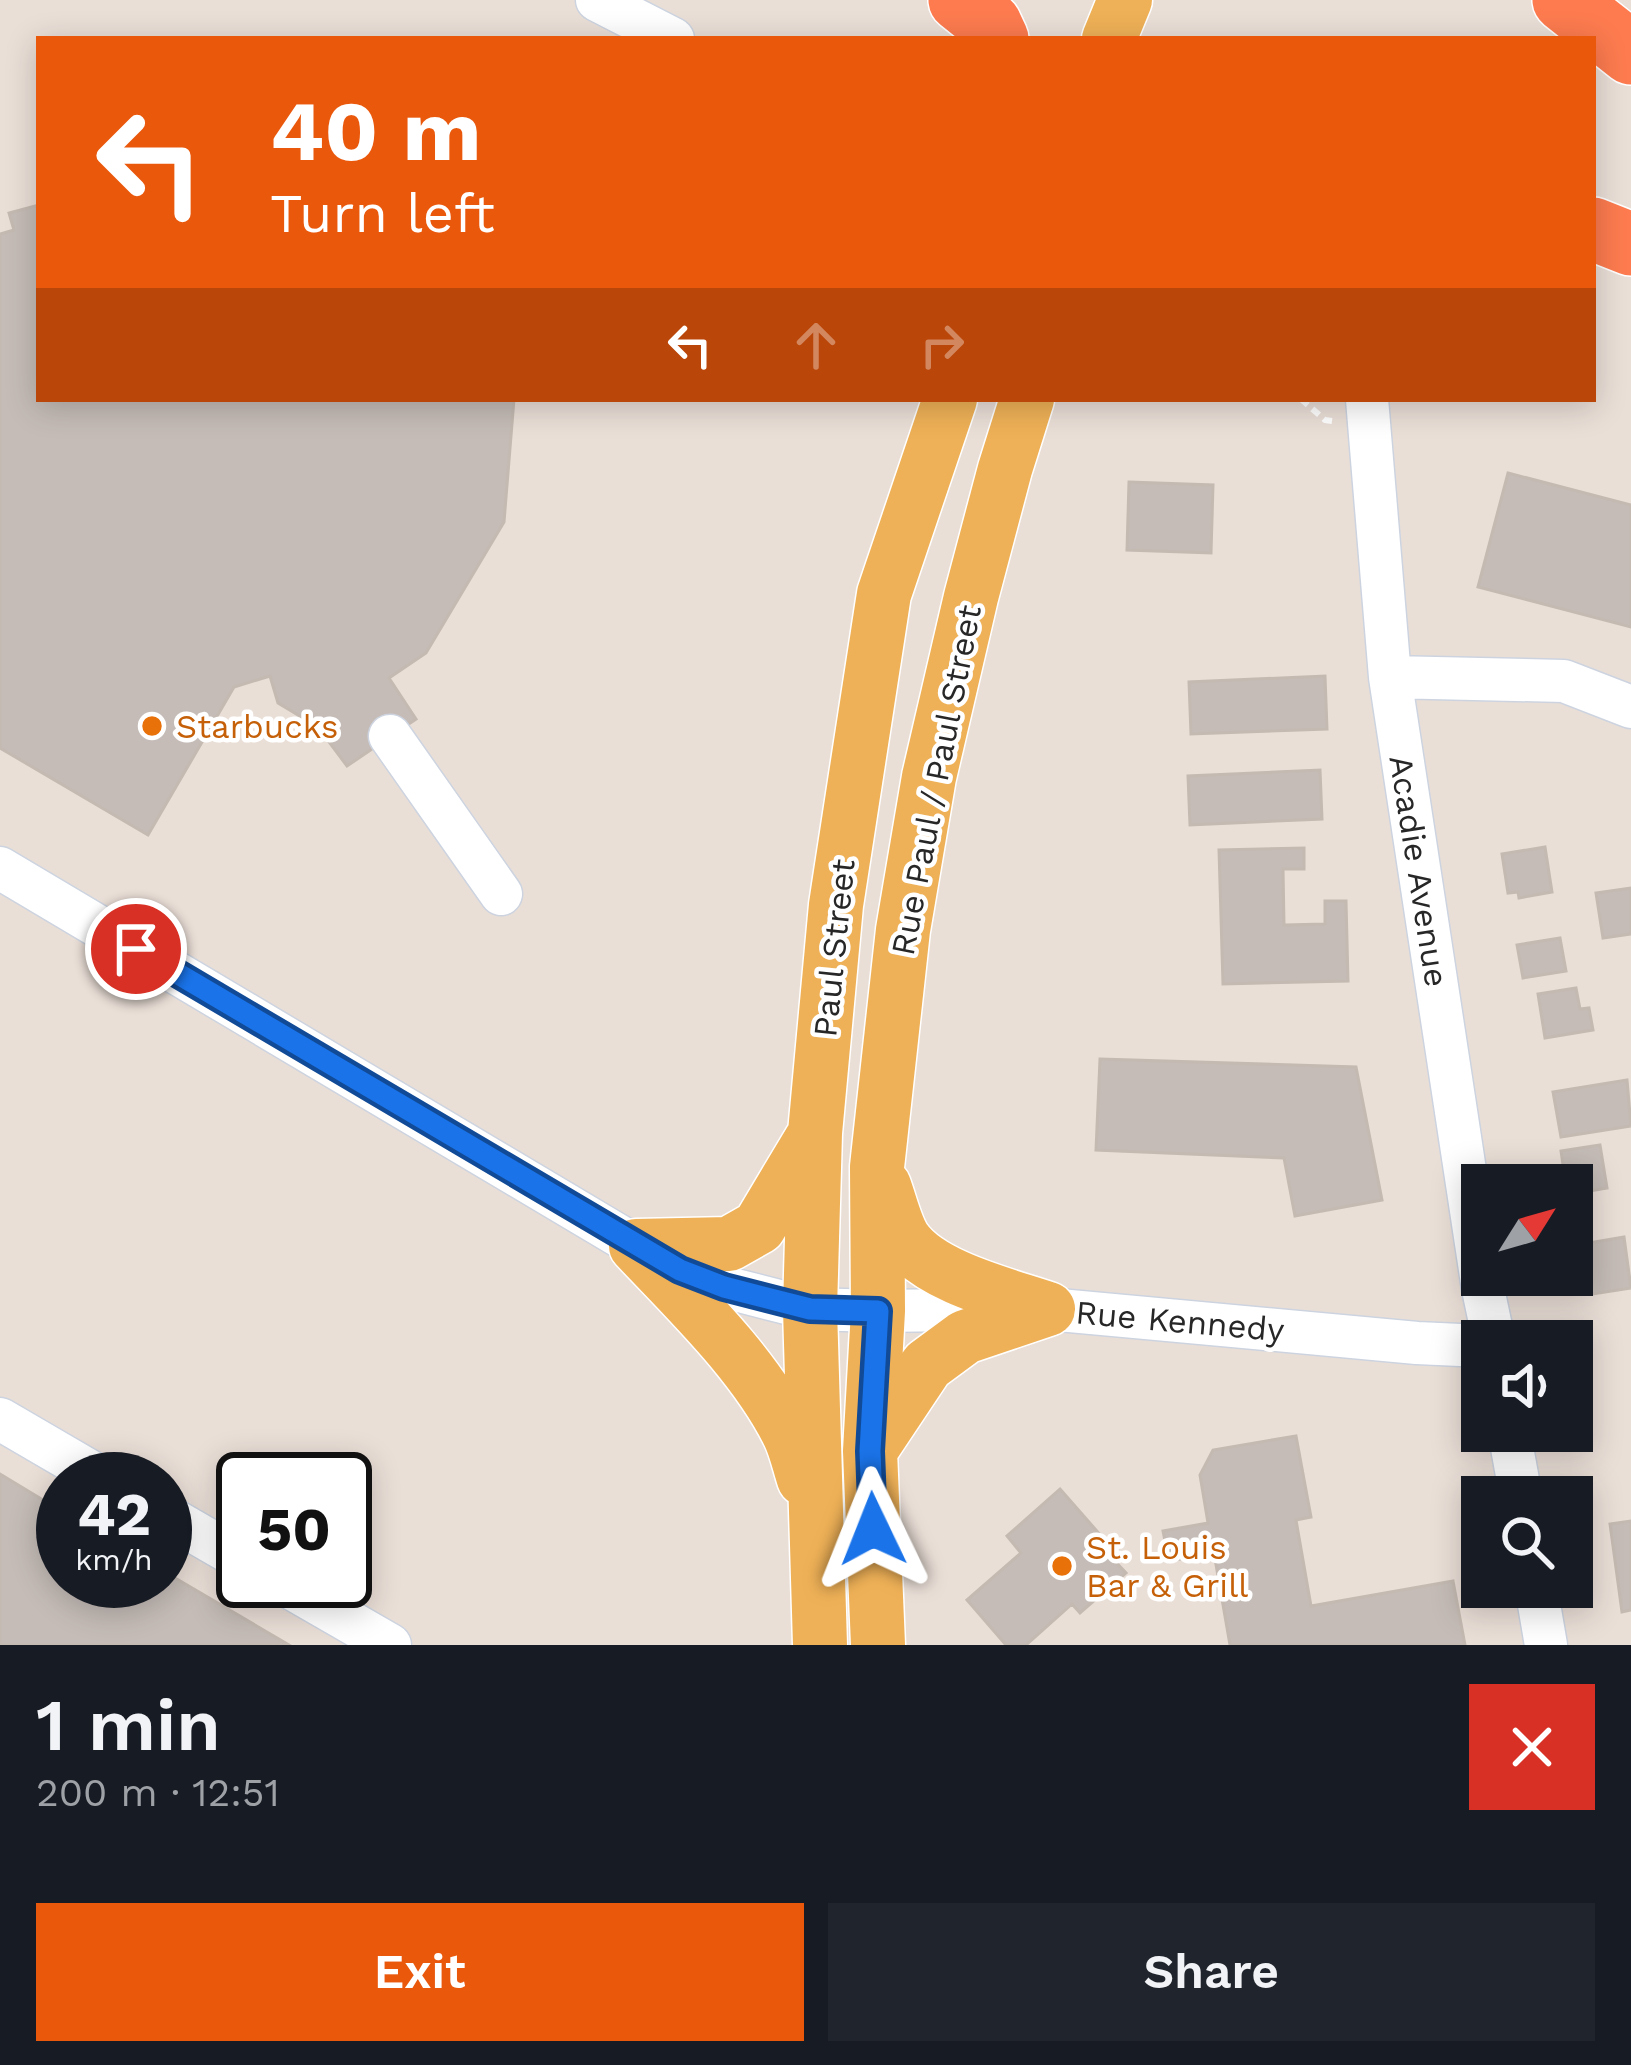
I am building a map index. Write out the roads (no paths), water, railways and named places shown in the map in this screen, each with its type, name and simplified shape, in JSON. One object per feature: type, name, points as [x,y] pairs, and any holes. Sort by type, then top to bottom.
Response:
[{"type":"highway","points":[[960,0],[990,24],[996,36]]},
{"type":"highway","points":[[1564,0],[1631,53]]},
{"type":"highway","points":[[1596,231],[1631,244]]},
{"type":"main road","points":[[1110,36],[1125,0]]},
{"type":"main road","name":"Paul Street","points":[[814,1510],[810,1309],[815,1133],[836,905],[884,594],[949,402]]},
{"type":"main road","name":"Rue Paul / Paul Street","points":[[877,1167],[903,930],[929,778],[977,575],[1026,402]]},
{"type":"main road","points":[[636,1246],[729,1244],[759,1227],[815,1133]]},
{"type":"main road","points":[[877,1167],[904,1240],[932,1264],[962,1280],[1048,1309]]},
{"type":"main road","points":[[877,1167],[878,1311],[870,1451],[878,1645]]},
{"type":"main road","points":[[636,1246],[703,1316],[753,1378],[790,1435],[814,1510],[820,1645]]},
{"type":"main road","points":[[870,1451],[927,1366],[965,1337],[1048,1309]]},
{"type":"street","points":[[597,0],[667,36]]},
{"type":"street","name":"Acadie Avenue","points":[[1367,402],[1390,676],[1490,1320]]},
{"type":"street","points":[[1390,676],[1564,681],[1631,707]]},
{"type":"street","points":[[390,736],[501,894]]},
{"type":"street","name":"Rue Kennedy","points":[[0,868],[636,1246],[724,1287],[810,1309],[1048,1309],[1461,1345]]},
{"type":"street","points":[[0,1419],[57,1452]]},
{"type":"street","points":[[326,1608],[390,1645]]},
{"type":"street","points":[[1540,1608],[1546,1645]]},
{"type":"place","name":"Starbucks","points":[[152,726]]},
{"type":"place","name":"St. Louis Bar & Grill","points":[[1062,1566]]}]
